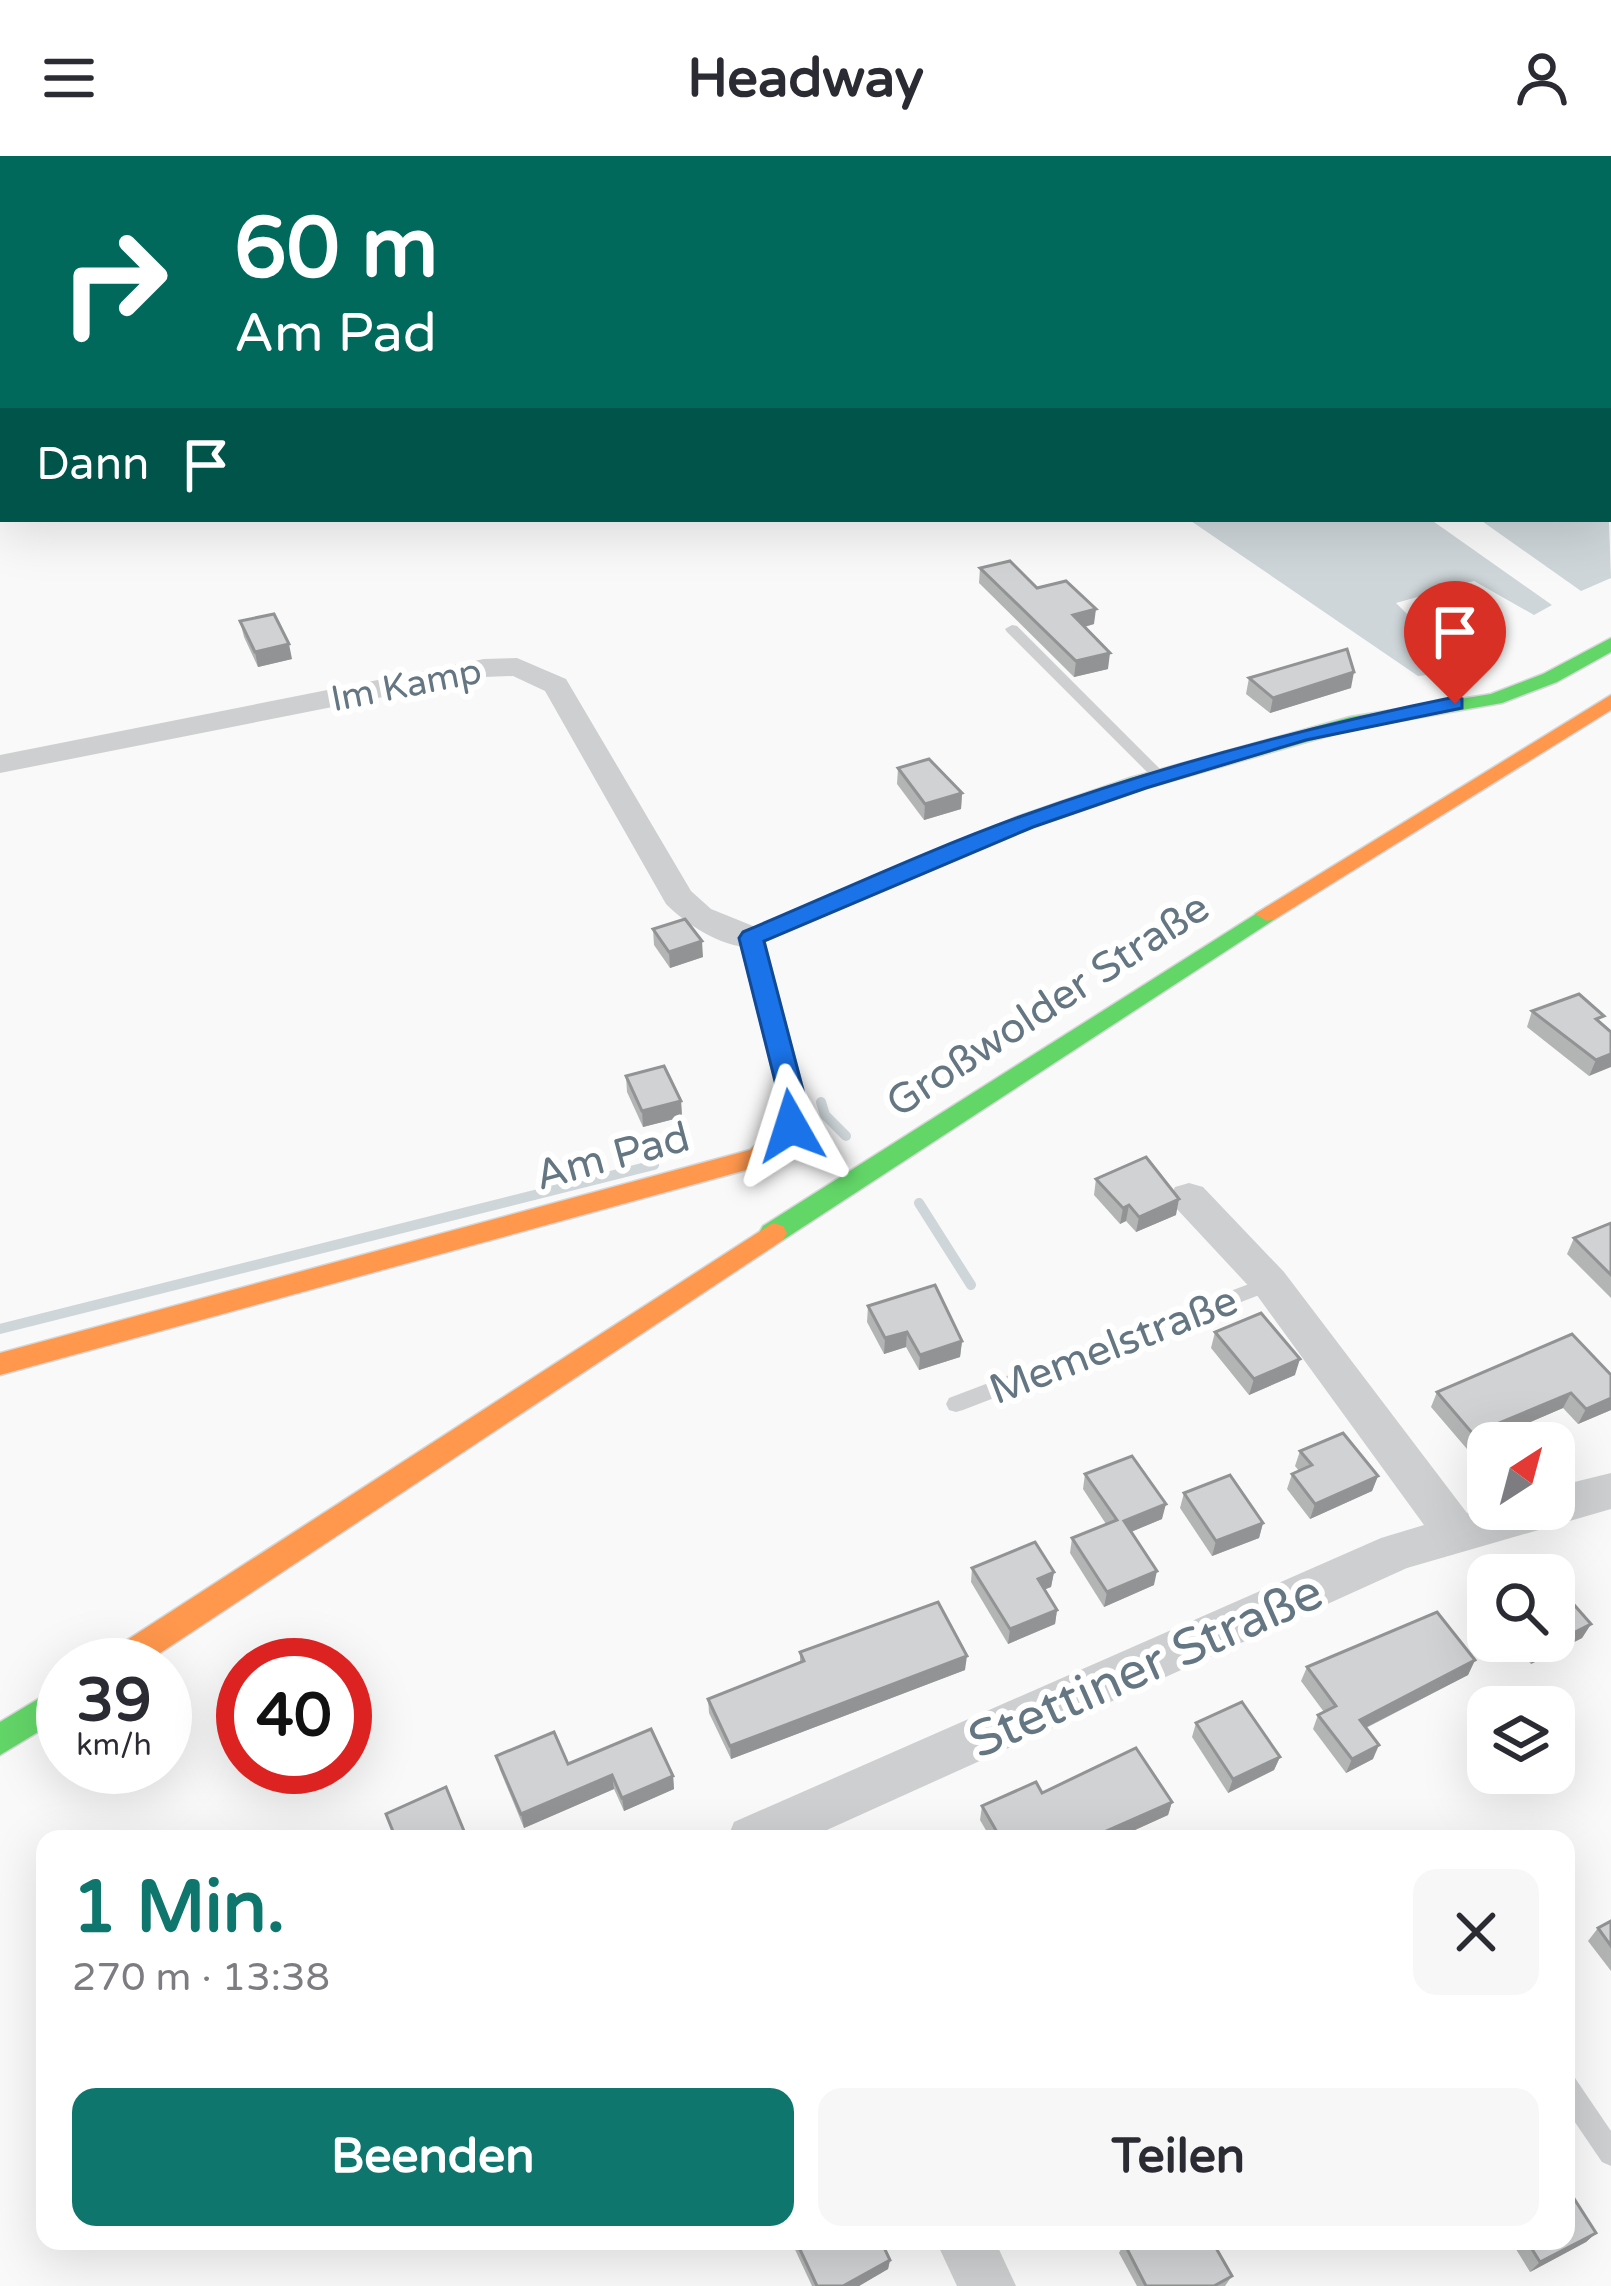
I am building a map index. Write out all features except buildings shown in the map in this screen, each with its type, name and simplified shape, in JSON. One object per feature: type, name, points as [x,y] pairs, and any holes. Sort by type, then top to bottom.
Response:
[{"type":"street","points":[[751,938],[1025,822],[1159,776],[1350,723],[1496,699],[1550,678],[1611,644]]},
{"type":"street","name":"Im Kamp","points":[[0,764],[484,668],[517,667],[556,685],[678,897],[699,917],[751,938]]},
{"type":"street","name":"Großwolder Straße","points":[[156,1638],[1102,1016],[1611,701]]},
{"type":"street","name":"Am Pad","points":[[0,1364],[759,1157],[791,1126],[795,1109],[751,938]]},
{"type":"street","name":"Memelstraße","points":[[1190,1197],[1270,1283],[1456,1533]]},
{"type":"street","points":[[1575,1500],[1611,1491]]},
{"type":"street","name":"Stettiner Straße","points":[[777,1830],[1397,1552],[1467,1530]]},
{"type":"street","points":[[0,1740],[36,1717]]},
{"type":"street","points":[[969,2250],[987,2286]]},
{"type":"lane","points":[[1012,629],[1159,776]]},
{"type":"lane","name":"Memelstraße","points":[[956,1404],[1270,1283]]},
{"type":"lane","points":[[1575,2100],[1611,2153]]},
{"type":"shaded area","points":[[1192,522],[1434,522],[1552,605],[1534,615],[1474,581],[1396,603],[1464,671],[1418,676]]},
{"type":"shaded area","points":[[1483,522],[1609,522],[1611,578],[1581,591]]},
{"type":"waterway","points":[[821,1102],[825,1115],[846,1136]]},
{"type":"waterway","points":[[0,1329],[654,1165]]},
{"type":"waterway","points":[[919,1203],[971,1285]]},
{"type":"traffic: fast","points":[[759,968],[751,938],[1025,822],[1138,783],[1350,723],[1495,699],[1550,678],[1611,644]]},
{"type":"traffic: fast","points":[[773,1233],[1267,914]]},
{"type":"traffic: fast","points":[[0,1740],[36,1717]]},
{"type":"traffic: slow","points":[[1267,914],[1611,701]]},
{"type":"traffic: slow","points":[[0,1364],[759,1157],[791,1127],[795,1109],[759,968]]},
{"type":"traffic: slow","points":[[156,1638],[773,1233]]},
{"type":"route","points":[[791,1126],[795,1109],[751,938],[1025,822],[1138,783],[1302,735],[1455,704]]}]
